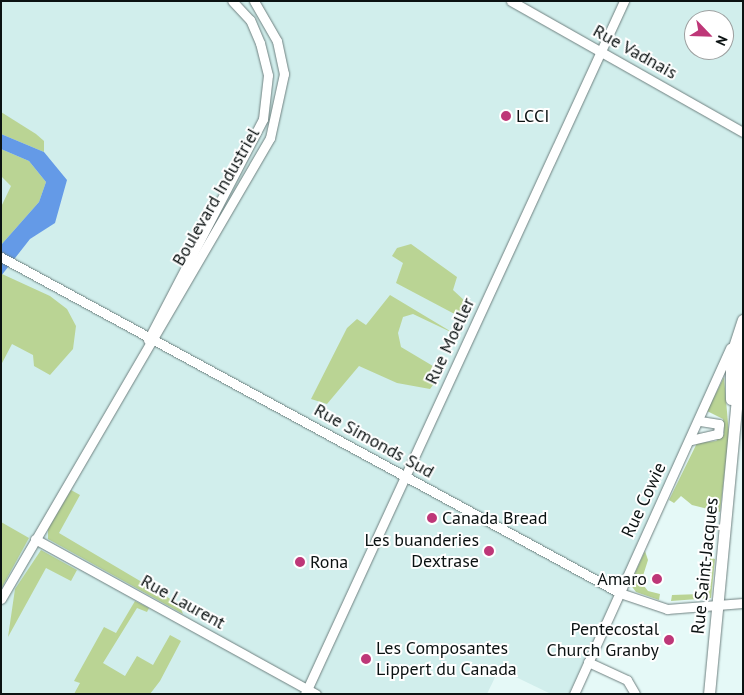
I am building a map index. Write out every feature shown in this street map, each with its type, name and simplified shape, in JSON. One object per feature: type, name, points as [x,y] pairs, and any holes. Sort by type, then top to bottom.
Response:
[{"type":"main road","name":"Rue Cowie","points":[[739,336],[743,320]]},
{"type":"main road","name":"Rue Saint-Jacques","points":[[709,694],[735,441],[739,336]]},
{"type":"street","name":"Boulevard Industriel","points":[[150,340],[263,119],[268,75],[260,43],[250,20],[232,1]]},
{"type":"street","name":"Boulevard Industriel","points":[[1,599],[150,340],[270,138],[279,112],[284,74],[277,41],[254,1]]},
{"type":"street","name":"Rue Vadnais","points":[[511,1],[743,132]]},
{"type":"street","name":"Rue Moeller","points":[[310,692],[405,476],[624,1]]},
{"type":"street","name":"Rue Simonds Sud","points":[[1,257],[150,340],[620,593],[666,609],[743,603]]},
{"type":"street","name":"Rue Cowie","points":[[574,694],[739,336]]},
{"type":"street","points":[[691,440],[718,434],[719,424],[700,421]]},
{"type":"street","name":"Rue Laurent","points":[[35,539],[310,692]]},
{"type":"street","points":[[588,662],[628,680],[635,694]]},
{"type":"shaded area","points":[[1,1],[743,1],[743,315],[569,694],[551,694],[499,669],[487,694],[1,694]]},
{"type":"green space","points":[[1,112],[44,141],[44,152],[1,134]]},
{"type":"green space","points":[[1,149],[29,161],[46,182],[39,202],[1,245],[1,207],[11,186],[1,176]]},
{"type":"green space","points":[[411,244],[457,277],[453,290],[466,302],[464,319],[396,283],[403,263],[392,256],[397,248]]},
{"type":"green space","points":[[2,274],[50,296],[67,309],[76,326],[73,349],[50,375],[34,366],[33,355],[12,344],[1,365]]},
{"type":"green space","points":[[390,295],[455,334],[413,314],[403,317],[398,333],[401,347],[443,372],[430,389],[397,383],[359,366],[327,404],[311,399],[347,328],[357,319],[366,325]]},
{"type":"green space","points":[[724,377],[729,435],[720,512],[692,505],[681,496],[674,503],[669,500],[697,443],[716,441],[724,434],[723,419],[707,411]]},
{"type":"green space","points":[[71,490],[80,495],[59,533],[179,604],[183,614],[48,539],[48,529]]},
{"type":"green space","points":[[1,522],[29,538],[1,589]]},
{"type":"green space","points":[[41,550],[77,570],[71,581],[46,568],[8,637],[15,589]]},
{"type":"green space","points":[[645,551],[648,560],[641,582],[648,591],[660,594],[659,600],[636,592],[630,584]]},
{"type":"green space","points":[[710,558],[715,559],[711,598],[671,601],[672,595],[701,594],[707,589]]},
{"type":"green space","points":[[135,601],[149,608],[147,612],[137,608],[103,663],[125,676],[137,656],[153,665],[170,635],[181,641],[160,681],[150,694],[74,694],[80,683],[74,681],[104,627],[116,633]]},
{"type":"water","points":[[1,134],[44,152],[67,180],[55,223],[30,239],[1,276],[1,245],[39,202],[46,182],[29,161],[1,149]]},
{"type":"place","name":"LCCI","points":[[506,116]]},
{"type":"place","name":"Canada Bread","points":[[432,518]]},
{"type":"place","name":"Les buanderies Dextrase","points":[[489,551]]},
{"type":"place","name":"Rona","points":[[300,562]]},
{"type":"place","name":"Amaro","points":[[657,579]]},
{"type":"place","name":"Pentecostal Church Granby","points":[[669,640]]},
{"type":"place","name":"Les Composantes Lippert du Canada","points":[[366,659]]}]
